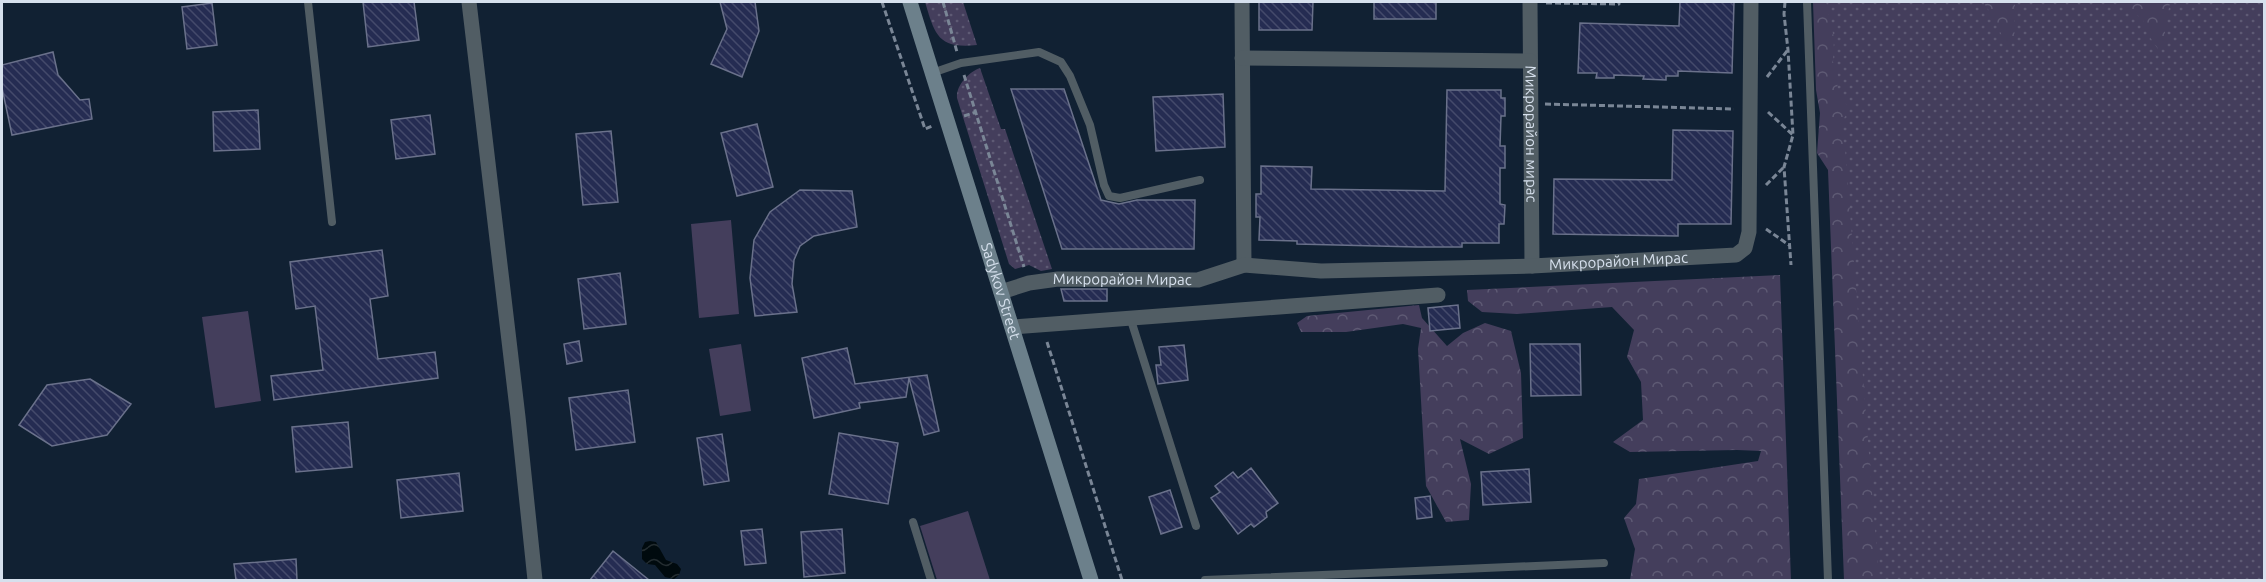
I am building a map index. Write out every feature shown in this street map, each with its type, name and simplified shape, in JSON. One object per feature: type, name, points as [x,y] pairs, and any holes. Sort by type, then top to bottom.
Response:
[{"type":"street","points":[[469,2],[517,405],[535,580]]},
{"type":"street","name":"Sadykov Street","points":[[910,2],[1091,580]]},
{"type":"street","points":[[1242,2],[1244,265]]},
{"type":"street","name":"Микрорайон мирас","points":[[1530,2],[1532,266]]},
{"type":"street","name":"Микрорайон Мирас","points":[[1001,292],[1029,283],[1058,279],[1198,280],[1244,265],[1321,271],[1532,266],[1736,255],[1745,248],[1749,232],[1751,2]]},
{"type":"street","name":"Микрорайон Мирас","points":[[1242,58],[1530,61]]},
{"type":"street","points":[[1012,327],[1438,295]]},
{"type":"lane","points":[[308,2],[332,222]]},
{"type":"lane","points":[[1807,2],[1828,580]]},
{"type":"lane","points":[[932,73],[961,63],[1039,52],[1061,62],[1070,76],[1090,125],[1104,185],[1109,196],[1120,198],[1200,180]]},
{"type":"lane","points":[[1130,317],[1196,526]]},
{"type":"lane","points":[[913,522],[931,580]]},
{"type":"lane","points":[[1204,580],[1604,563]]},
{"type":"path","points":[[882,2],[925,129],[933,126]]},
{"type":"path","points":[[1530,2],[1619,4],[1619,2]]},
{"type":"path","points":[[1785,2],[1793,135],[1784,167],[1791,265]]},
{"type":"path","points":[[1765,79],[1788,50]]},
{"type":"path","points":[[1531,104],[1766,110],[1793,135]]},
{"type":"path","points":[[963,116],[976,112]]},
{"type":"path","points":[[1764,187],[1784,167]]},
{"type":"path","points":[[1764,228],[1789,245]]},
{"type":"green space","points":[[925,2],[963,2],[977,45],[964,46],[946,42],[936,31]]},
{"type":"green space","points":[[1813,2],[1826,2],[1834,38],[1833,62],[1838,76],[1837,94],[1850,108],[1840,125],[1845,149],[1879,580],[1844,580],[1828,170],[1817,153],[1820,113],[1816,90]]},
{"type":"green space","points":[[1826,2],[2264,2],[2264,580],[1851,580]]},
{"type":"green space","points":[[1983,2],[2015,2],[2014,37],[2006,45],[1994,18]]},
{"type":"green space","points":[[2122,2],[2170,3],[2165,27],[2165,43],[2158,49],[2147,33],[2143,20]]},
{"type":"green space","points":[[980,68],[1001,129],[1005,129],[1052,269],[1041,271],[1029,265],[1015,269],[1009,264],[957,98],[957,93],[964,80]]},
{"type":"green space","points":[[731,220],[739,314],[699,318],[691,224]]},
{"type":"green space","points":[[1780,275],[1791,580],[1630,580],[1635,549],[1624,518],[1636,504],[1639,479],[1758,461],[1761,451],[1630,452],[1613,442],[1643,420],[1641,382],[1627,357],[1634,330],[1612,307],[1517,314],[1482,312],[1468,301],[1467,290]]},
{"type":"green space","points":[[1419,305],[1422,318],[1447,346],[1463,333],[1485,323],[1511,331],[1521,373],[1523,438],[1489,454],[1460,439],[1471,484],[1469,520],[1446,522],[1426,486],[1418,349],[1421,328],[1403,324],[1346,332],[1301,332],[1297,323],[1307,316]]},
{"type":"green space","points":[[248,311],[261,401],[215,408],[202,317]]},
{"type":"green space","points":[[741,344],[751,411],[720,416],[709,349]]},
{"type":"green space","points":[[968,511],[990,580],[937,580],[920,526]]},
{"type":"water","points":[[645,542],[656,542],[666,560],[677,564],[681,569],[679,575],[674,579],[665,577],[655,565],[647,564],[642,559],[642,548]]},
{"type":"building","points":[[363,2],[414,2],[419,40],[368,47]]},
{"type":"building","points":[[720,2],[755,2],[759,31],[742,77],[711,64],[727,29]]},
{"type":"building","points":[[1259,2],[1313,2],[1312,30],[1259,30]]},
{"type":"building","points":[[1374,2],[1436,2],[1436,19],[1374,19]]},
{"type":"building","points":[[1680,2],[1734,2],[1732,73],[1678,71],[1678,76],[1666,76],[1666,80],[1643,79],[1644,76],[1614,75],[1614,78],[1596,78],[1597,73],[1578,73],[1580,23],[1679,26]]},
{"type":"building","points":[[212,3],[217,45],[187,49],[182,7]]},
{"type":"building","points":[[53,52],[58,75],[80,100],[89,99],[92,119],[12,135],[2,88],[2,65]]},
{"type":"building","points":[[1011,89],[1064,89],[1101,200],[1119,204],[1137,200],[1195,200],[1194,249],[1062,249]]},
{"type":"building","points":[[1447,90],[1501,90],[1501,98],[1505,98],[1505,116],[1501,116],[1500,146],[1505,146],[1505,168],[1500,168],[1500,204],[1505,205],[1504,224],[1499,224],[1499,243],[1462,243],[1462,247],[1417,247],[1297,244],[1297,241],[1259,240],[1260,217],[1256,217],[1256,194],[1261,194],[1261,166],[1312,167],[1311,189],[1445,191]]},
{"type":"building","points":[[1223,94],[1225,147],[1156,151],[1153,97]]},
{"type":"building","points":[[258,110],[260,149],[214,151],[213,112]]},
{"type":"building","points":[[430,115],[435,154],[396,159],[391,120]]},
{"type":"building","points":[[757,124],[773,187],[737,196],[721,133]]},
{"type":"building","points":[[1673,130],[1733,131],[1731,224],[1678,224],[1678,236],[1553,234],[1554,179],[1672,180]]},
{"type":"building","points":[[611,131],[618,202],[583,205],[576,134]]},
{"type":"building","points":[[800,190],[852,191],[857,227],[814,236],[800,246],[794,260],[792,284],[797,312],[755,316],[750,278],[754,240],[770,212]]},
{"type":"building","points":[[382,250],[388,296],[370,299],[378,359],[435,352],[438,378],[274,400],[271,376],[323,370],[315,306],[296,309],[290,262]]},
{"type":"building","points":[[620,273],[626,324],[584,329],[578,279]]},
{"type":"building","points":[[1061,289],[1107,289],[1107,301],[1064,301]]},
{"type":"building","points":[[1458,305],[1460,328],[1430,331],[1428,308]]},
{"type":"building","points":[[579,341],[582,361],[567,364],[564,344]]},
{"type":"building","points":[[1530,344],[1580,344],[1581,395],[1531,396]]},
{"type":"building","points":[[1184,345],[1188,380],[1158,384],[1156,365],[1161,365],[1159,347]]},
{"type":"building","points":[[847,348],[855,384],[927,375],[939,431],[924,435],[909,378],[906,397],[859,403],[860,408],[814,418],[802,358]]},
{"type":"building","points":[[90,379],[131,404],[107,435],[52,446],[19,425],[47,385]]},
{"type":"building","points":[[628,390],[635,442],[576,450],[569,398]]},
{"type":"building","points":[[348,422],[352,467],[296,472],[292,427]]},
{"type":"building","points":[[839,433],[898,443],[888,504],[829,494]]},
{"type":"building","points":[[722,434],[729,481],[704,485],[697,438]]},
{"type":"building","points":[[1251,468],[1278,503],[1266,512],[1267,517],[1254,527],[1251,524],[1238,534],[1211,498],[1220,492],[1215,486],[1233,472],[1238,478]]},
{"type":"building","points":[[1529,469],[1531,502],[1483,505],[1481,472]]},
{"type":"building","points":[[459,473],[463,511],[401,518],[397,480]]},
{"type":"building","points":[[1170,490],[1182,527],[1161,534],[1149,497]]},
{"type":"building","points":[[1430,496],[1432,517],[1417,519],[1415,498]]},
{"type":"building","points":[[762,529],[766,563],[745,565],[741,531]]},
{"type":"building","points":[[842,529],[845,573],[804,577],[801,532]]},
{"type":"building","points":[[613,551],[649,580],[590,580]]},
{"type":"building","points":[[296,559],[297,580],[236,580],[234,564]]}]
